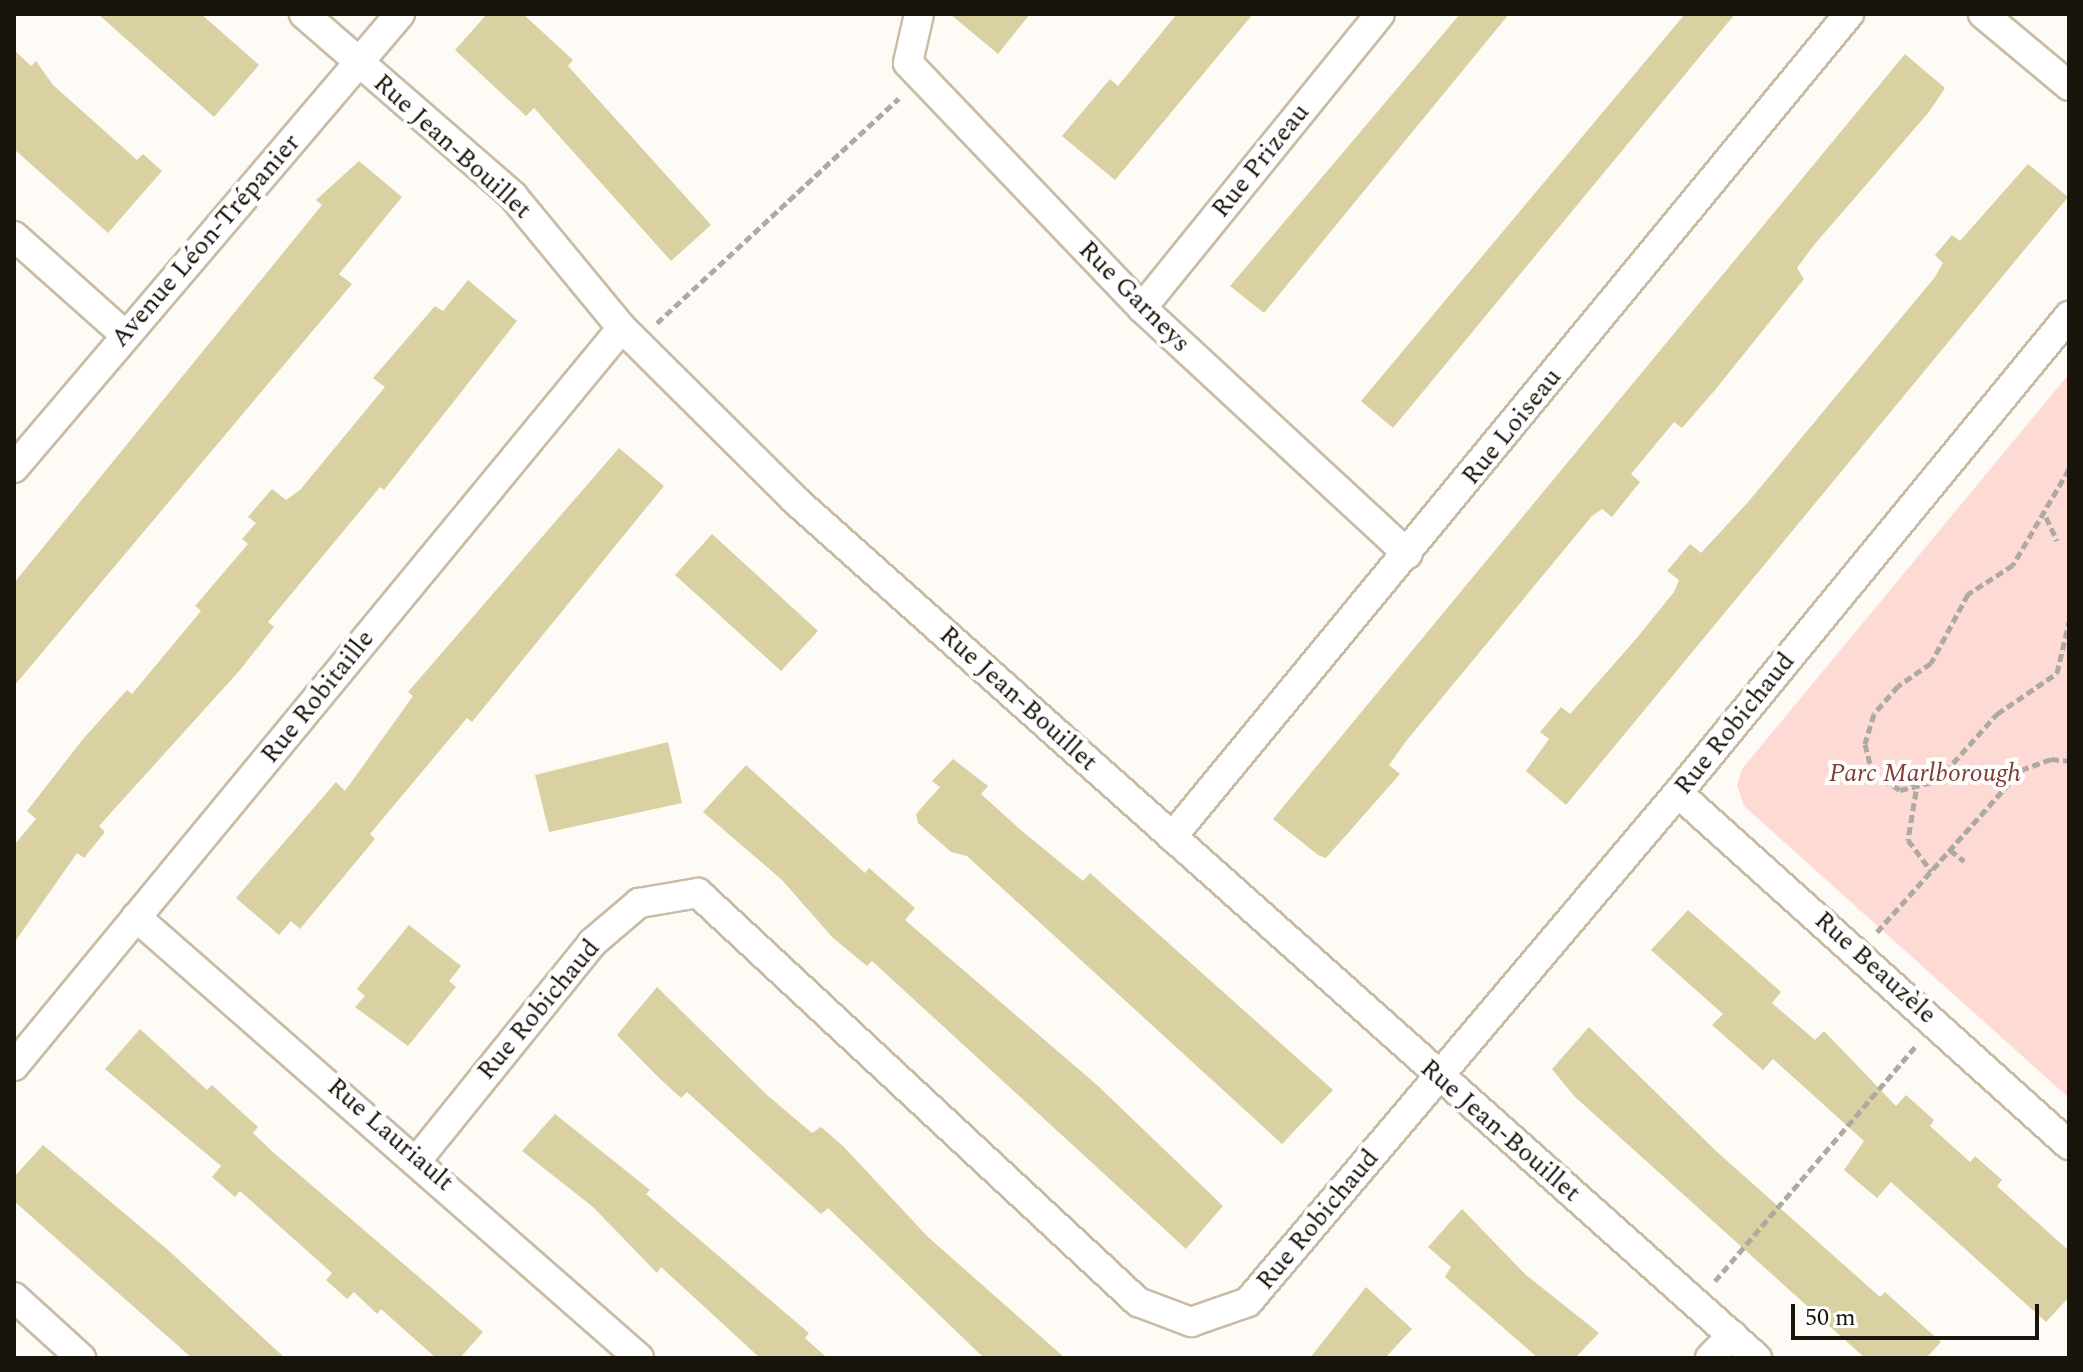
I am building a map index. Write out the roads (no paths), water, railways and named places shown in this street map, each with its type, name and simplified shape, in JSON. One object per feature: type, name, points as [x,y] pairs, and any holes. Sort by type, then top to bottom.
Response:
[{"type":"street","name":"Rue Jean-Bouillet","points":[[304,14],[513,196],[629,336],[795,500],[1757,1358]]},
{"type":"street","name":"Avenue Léon-Trépanier","points":[[14,468],[400,14]]},
{"type":"street","name":"Rue Garneys","points":[[919,14],[908,63],[1142,308],[1408,554]]},
{"type":"street","name":"Rue Prizeau","points":[[1142,308],[1380,14]]},
{"type":"street","name":"Rue Loiseau","points":[[1172,837],[1408,554],[1849,14]]},
{"type":"street","points":[[1983,14],[2069,86]]},
{"type":"street","points":[[14,236],[125,335]]},
{"type":"street","name":"Rue Robichaud","points":[[418,1159],[592,943],[639,903],[698,893],[1138,1302],[1191,1322],[1248,1302],[1678,793],[2069,316]]},
{"type":"street","name":"Rue Robitaille","points":[[14,1066],[136,917],[629,336]]},
{"type":"street","name":"Rue Beauzèle","points":[[1678,793],[1860,951],[2069,1145]]},
{"type":"street","name":"Rue Lauriault","points":[[136,917],[418,1159],[639,1358]]},
{"type":"street","points":[[14,1297],[81,1358]]},
{"type":"street","points":[[1710,1358],[1732,1335]]},
{"type":"park label","name":"Parc Marlborough","points":[[1925,774]]}]
